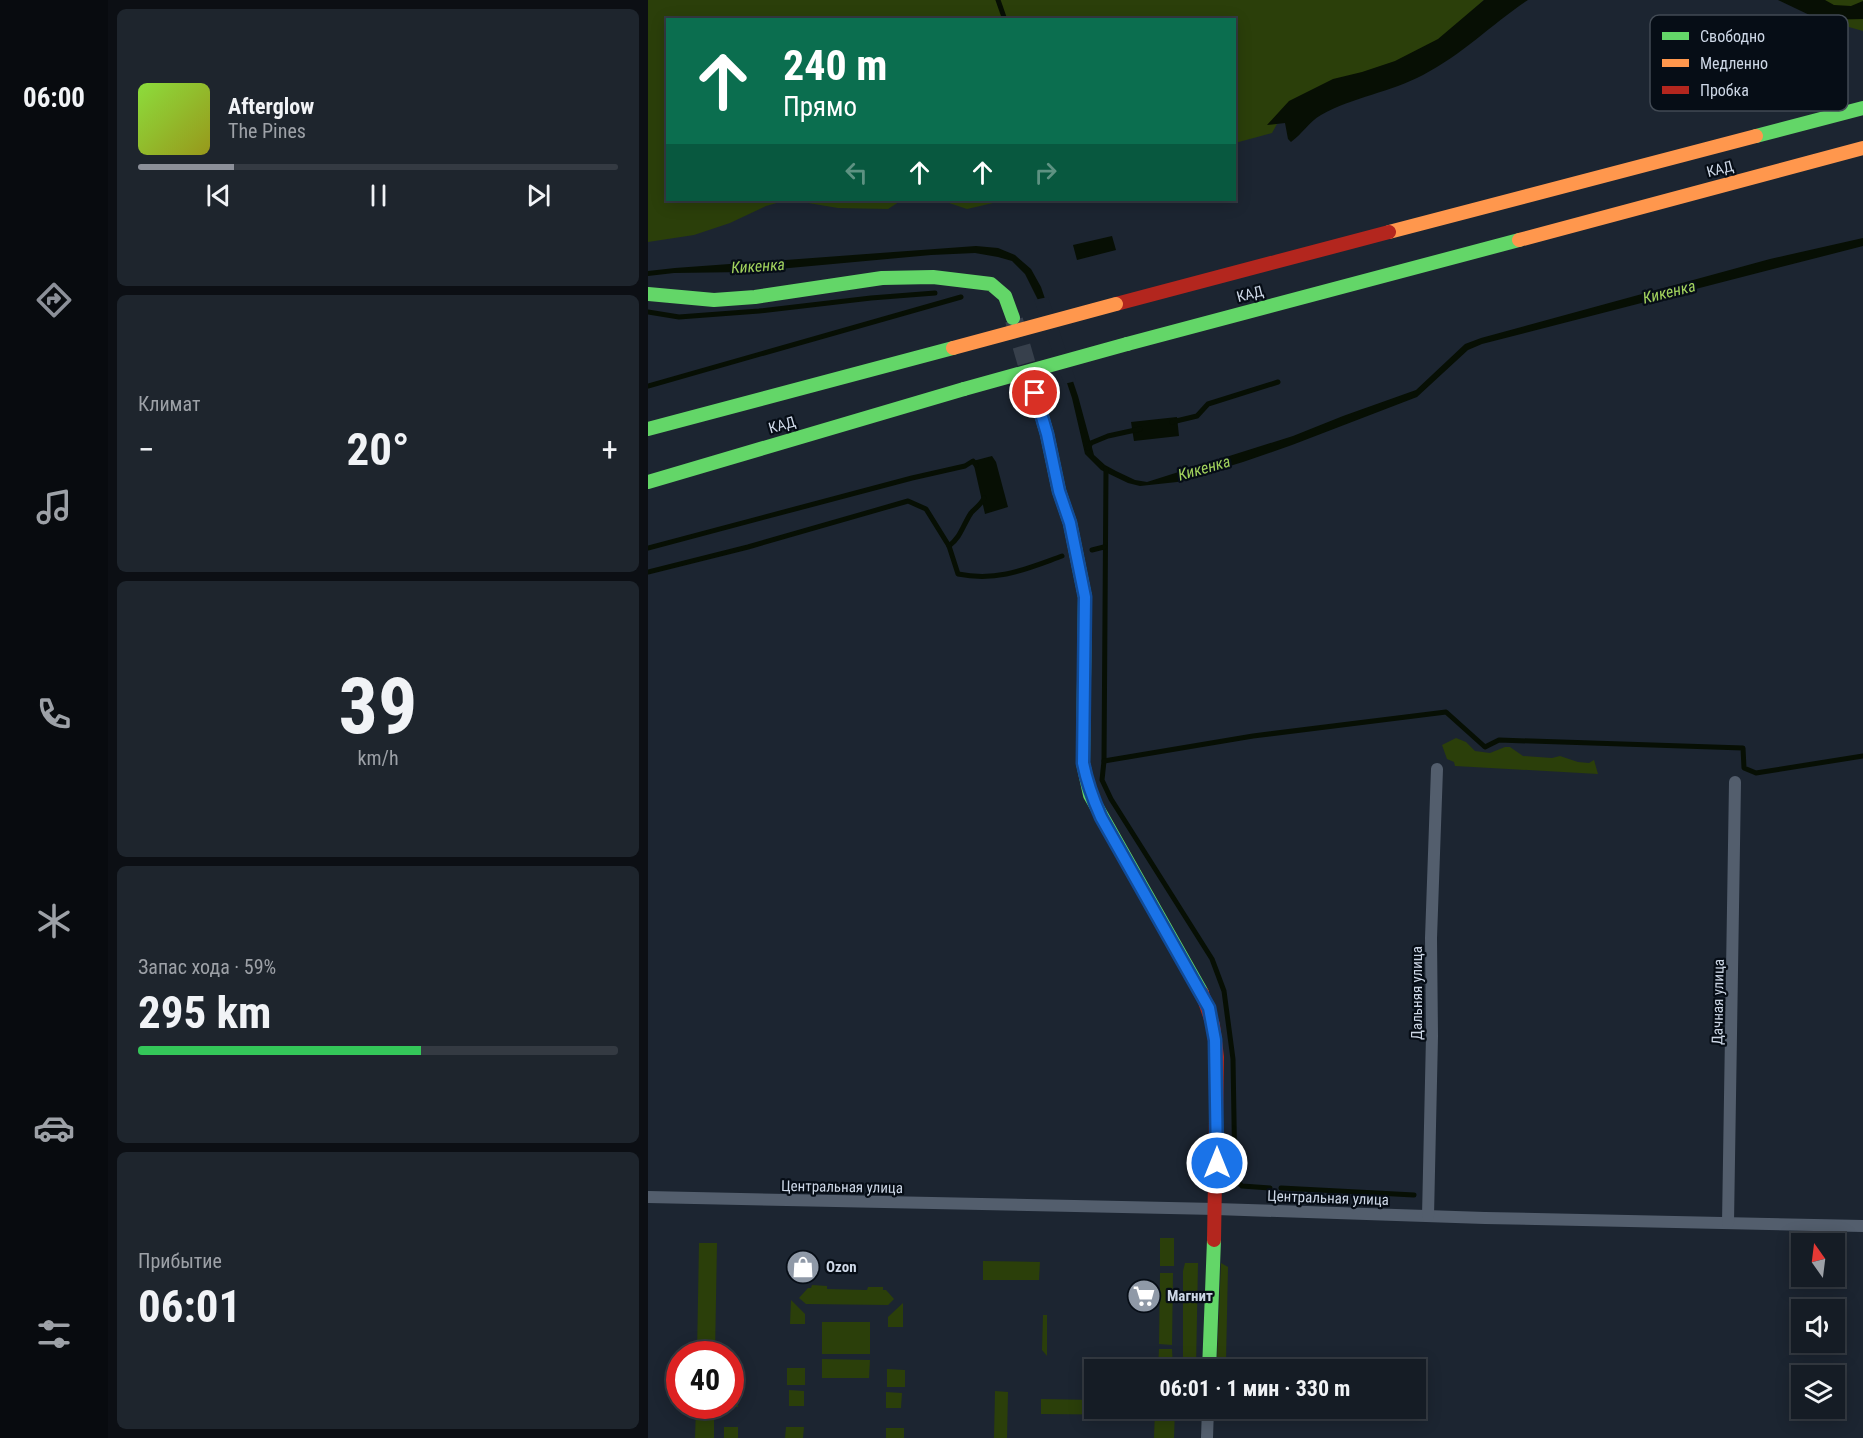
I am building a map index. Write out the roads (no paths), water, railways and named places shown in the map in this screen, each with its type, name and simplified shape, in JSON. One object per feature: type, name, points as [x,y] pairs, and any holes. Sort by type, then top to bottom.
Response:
[{"type":"main road","name":"КАД","points":[[648,429],[1863,108]]},
{"type":"main road","name":"КАД","points":[[648,482],[1126,344],[1863,148]]},
{"type":"main road","points":[[648,294],[714,300],[755,297],[882,278],[933,277],[991,284],[1005,296],[1013,318]]},
{"type":"main road","points":[[1035,393],[1047,434],[1059,491],[1070,523],[1085,597],[1083,763],[1090,795],[1209,1008],[1216,1052],[1216,1209],[1212,1255],[1209,1359]]},
{"type":"street","name":"Дальняя улица","points":[[1428,1216],[1432,1036],[1431,938],[1437,769]]},
{"type":"street","name":"Дачная улица","points":[[1728,1223],[1735,782]]},
{"type":"street","name":"Центральная улица","points":[[648,1197],[1863,1226]]},
{"type":"street","points":[[1207,1438],[1208,1419]]},
{"type":"water","points":[[1484,0],[1528,0],[1437,67],[1411,81],[1321,115],[1291,142],[1288,139],[1285,123],[1267,125],[1289,101],[1333,79],[1395,61],[1438,39]]},
{"type":"water","points":[[1778,0],[1825,0],[1834,5],[1851,6],[1863,1],[1863,19],[1848,19],[1848,15],[1810,15]]},
{"type":"water","points":[[1112,236],[1116,250],[1077,260],[1073,245]]},
{"type":"water","name":"Кикенка","points":[[1863,238],[1863,246],[1482,344],[1468,350],[1417,397],[1243,462],[1177,482],[1140,486],[1101,470],[1085,454],[1072,398],[1042,308],[1025,274],[1012,261],[975,253],[745,272],[674,273],[648,276],[648,271],[675,268],[976,246],[998,248],[1015,255],[1031,269],[1041,287],[1078,396],[1094,455],[1116,471],[1135,480],[1147,482],[1293,436],[1416,390],[1465,344],[1481,338],[1770,259]]},
{"type":"water","points":[[1177,417],[1179,436],[1134,441],[1131,422]]},
{"type":"water","points":[[992,456],[996,462],[1008,507],[985,514],[973,461]]},
{"type":"waterway","points":[[998,0],[1004,18]]},
{"type":"waterway","points":[[648,312],[679,317],[935,293]]},
{"type":"waterway","points":[[648,386],[961,297]]},
{"type":"waterway","points":[[1172,422],[1197,416],[1208,404],[1278,382]]},
{"type":"waterway","points":[[1088,448],[1091,443],[1108,436],[1140,429]]},
{"type":"waterway","points":[[648,548],[965,466],[973,461],[976,465]]},
{"type":"waterway","points":[[1106,469],[1102,780],[1111,799],[1212,959],[1224,991],[1233,1059],[1235,1180],[1242,1186],[1270,1188]]},
{"type":"waterway","points":[[949,546],[984,498]]},
{"type":"waterway","points":[[648,572],[748,547],[908,501],[926,509],[949,546],[958,574],[986,576],[1012,573],[1062,556]]},
{"type":"waterway","points":[[1092,550],[1104,547]]},
{"type":"waterway","points":[[1104,761],[1253,736],[1446,712],[1485,747],[1499,740],[1743,748],[1744,768],[1756,773],[1863,756]]},
{"type":"waterway","points":[[1281,1188],[1414,1195]]},
{"type":"tunnel","points":[[1014,320],[1035,393]]},
{"type":"place","name":"Ozon","points":[[803,1267]]},
{"type":"place","name":"Магнит","points":[[1144,1296]]}]
